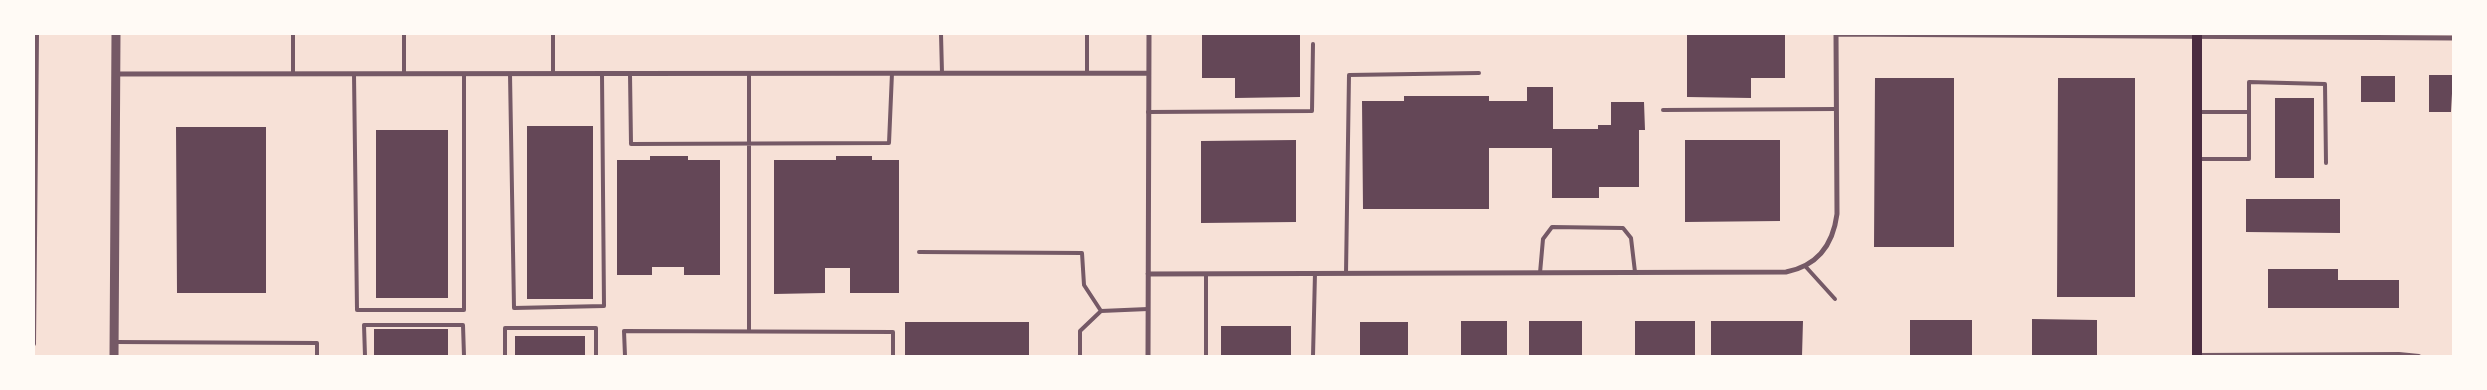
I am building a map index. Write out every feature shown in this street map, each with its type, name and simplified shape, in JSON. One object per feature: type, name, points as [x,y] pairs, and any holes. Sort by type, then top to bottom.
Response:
[{"type":"main road","points":[[2197,35],[2197,356]]},
{"type":"street","points":[[114,356],[116,34]]},
{"type":"street","points":[[1148,356],[1149,34]]},
{"type":"street","points":[[1148,274],[1786,272],[1806,266],[1822,254],[1835,230],[1837,214],[1836,34],[2453,38]]},
{"type":"street","points":[[115,74],[1148,73]]},
{"type":"lane","points":[[34,344],[37,34]]},
{"type":"lane","points":[[293,34],[293,74]]},
{"type":"lane","points":[[404,34],[404,74]]},
{"type":"lane","points":[[553,34],[554,74]]},
{"type":"lane","points":[[941,34],[942,73]]},
{"type":"lane","points":[[1086,34],[1087,73]]},
{"type":"lane","points":[[1148,112],[1312,111],[1313,44]]},
{"type":"lane","points":[[354,74],[357,310],[464,310],[464,74]]},
{"type":"lane","points":[[510,74],[514,308],[604,306],[602,74]]},
{"type":"lane","points":[[630,74],[631,144],[749,142],[890,143],[892,74]]},
{"type":"lane","points":[[749,74],[749,330]]},
{"type":"lane","points":[[1346,273],[1349,76],[1479,74]]},
{"type":"lane","points":[[2197,159],[2249,158],[2249,82],[2325,84],[2326,163]]},
{"type":"lane","points":[[1663,110],[1836,109]]},
{"type":"lane","points":[[2197,112],[2249,112]]},
{"type":"lane","points":[[1540,272],[1543,239],[1552,227],[1622,228],[1631,238],[1635,272]]},
{"type":"lane","points":[[920,252],[1082,253],[1084,286],[1101,311]]},
{"type":"lane","points":[[1806,266],[1836,300]]},
{"type":"lane","points":[[1313,356],[1315,273]]},
{"type":"lane","points":[[1206,274],[1206,356]]},
{"type":"lane","points":[[1080,356],[1080,331],[1101,311],[1148,309]]},
{"type":"lane","points":[[364,356],[364,325],[463,325],[464,356]]},
{"type":"lane","points":[[505,356],[505,328],[596,328],[596,356]]},
{"type":"lane","points":[[625,356],[624,331],[749,330],[893,332],[893,356]]},
{"type":"lane","points":[[114,342],[318,343],[318,356]]},
{"type":"lane","points":[[2197,356],[2399,354],[2419,356]]},
{"type":"building","points":[[1202,34],[1300,34],[1300,97],[1235,98],[1235,78],[1202,78]]},
{"type":"building","points":[[1687,34],[1785,34],[1785,78],[1751,78],[1751,98],[1687,97]]},
{"type":"building","points":[[2429,75],[2453,75],[2451,112],[2429,112]]},
{"type":"building","points":[[2361,76],[2395,76],[2395,102],[2361,102]]},
{"type":"building","points":[[1875,78],[1954,78],[1954,247],[1874,247]]},
{"type":"building","points":[[2058,78],[2135,78],[2135,297],[2057,297]]},
{"type":"building","points":[[1527,87],[1553,87],[1553,129],[1598,129],[1598,125],[1611,125],[1611,102],[1644,102],[1645,130],[1639,130],[1639,187],[1599,187],[1599,198],[1552,198],[1552,148],[1489,148],[1489,209],[1363,209],[1362,101],[1404,101],[1404,96],[1489,96],[1489,101],[1527,101]]},
{"type":"building","points":[[2275,98],[2314,98],[2314,178],[2275,178]]},
{"type":"building","points":[[527,126],[593,126],[593,299],[527,299]]},
{"type":"building","points":[[176,127],[266,127],[266,293],[177,293]]},
{"type":"building","points":[[376,130],[448,130],[448,298],[376,298]]},
{"type":"building","points":[[1296,140],[1296,222],[1201,223],[1201,141]]},
{"type":"building","points":[[1685,140],[1780,140],[1780,221],[1685,222]]},
{"type":"building","points":[[650,156],[688,156],[688,160],[720,160],[720,275],[684,275],[684,267],[652,267],[652,275],[617,275],[617,160],[650,160]]},
{"type":"building","points":[[836,156],[872,156],[872,160],[899,160],[899,293],[850,293],[850,268],[825,268],[825,293],[774,294],[774,160],[836,160]]},
{"type":"building","points":[[2246,199],[2340,199],[2340,233],[2246,232]]},
{"type":"building","points":[[2268,269],[2338,269],[2338,280],[2399,280],[2399,308],[2268,308]]},
{"type":"building","points":[[2032,319],[2097,320],[2097,356],[2032,356]]},
{"type":"building","points":[[1910,320],[1972,320],[1972,356],[1910,356]]},
{"type":"building","points":[[1461,321],[1507,321],[1507,356],[1461,356]]},
{"type":"building","points":[[1529,321],[1582,321],[1582,356],[1529,356]]},
{"type":"building","points":[[1635,321],[1695,321],[1695,356],[1635,356]]},
{"type":"building","points":[[1711,321],[1803,321],[1802,356],[1711,356]]},
{"type":"building","points":[[905,322],[1029,322],[1029,356],[905,356]]},
{"type":"building","points":[[1360,322],[1408,322],[1408,356],[1360,356]]},
{"type":"building","points":[[1221,326],[1291,326],[1291,356],[1221,356]]},
{"type":"building","points":[[374,329],[448,329],[448,356],[374,356]]},
{"type":"building","points":[[515,336],[585,336],[585,356],[515,356]]}]
